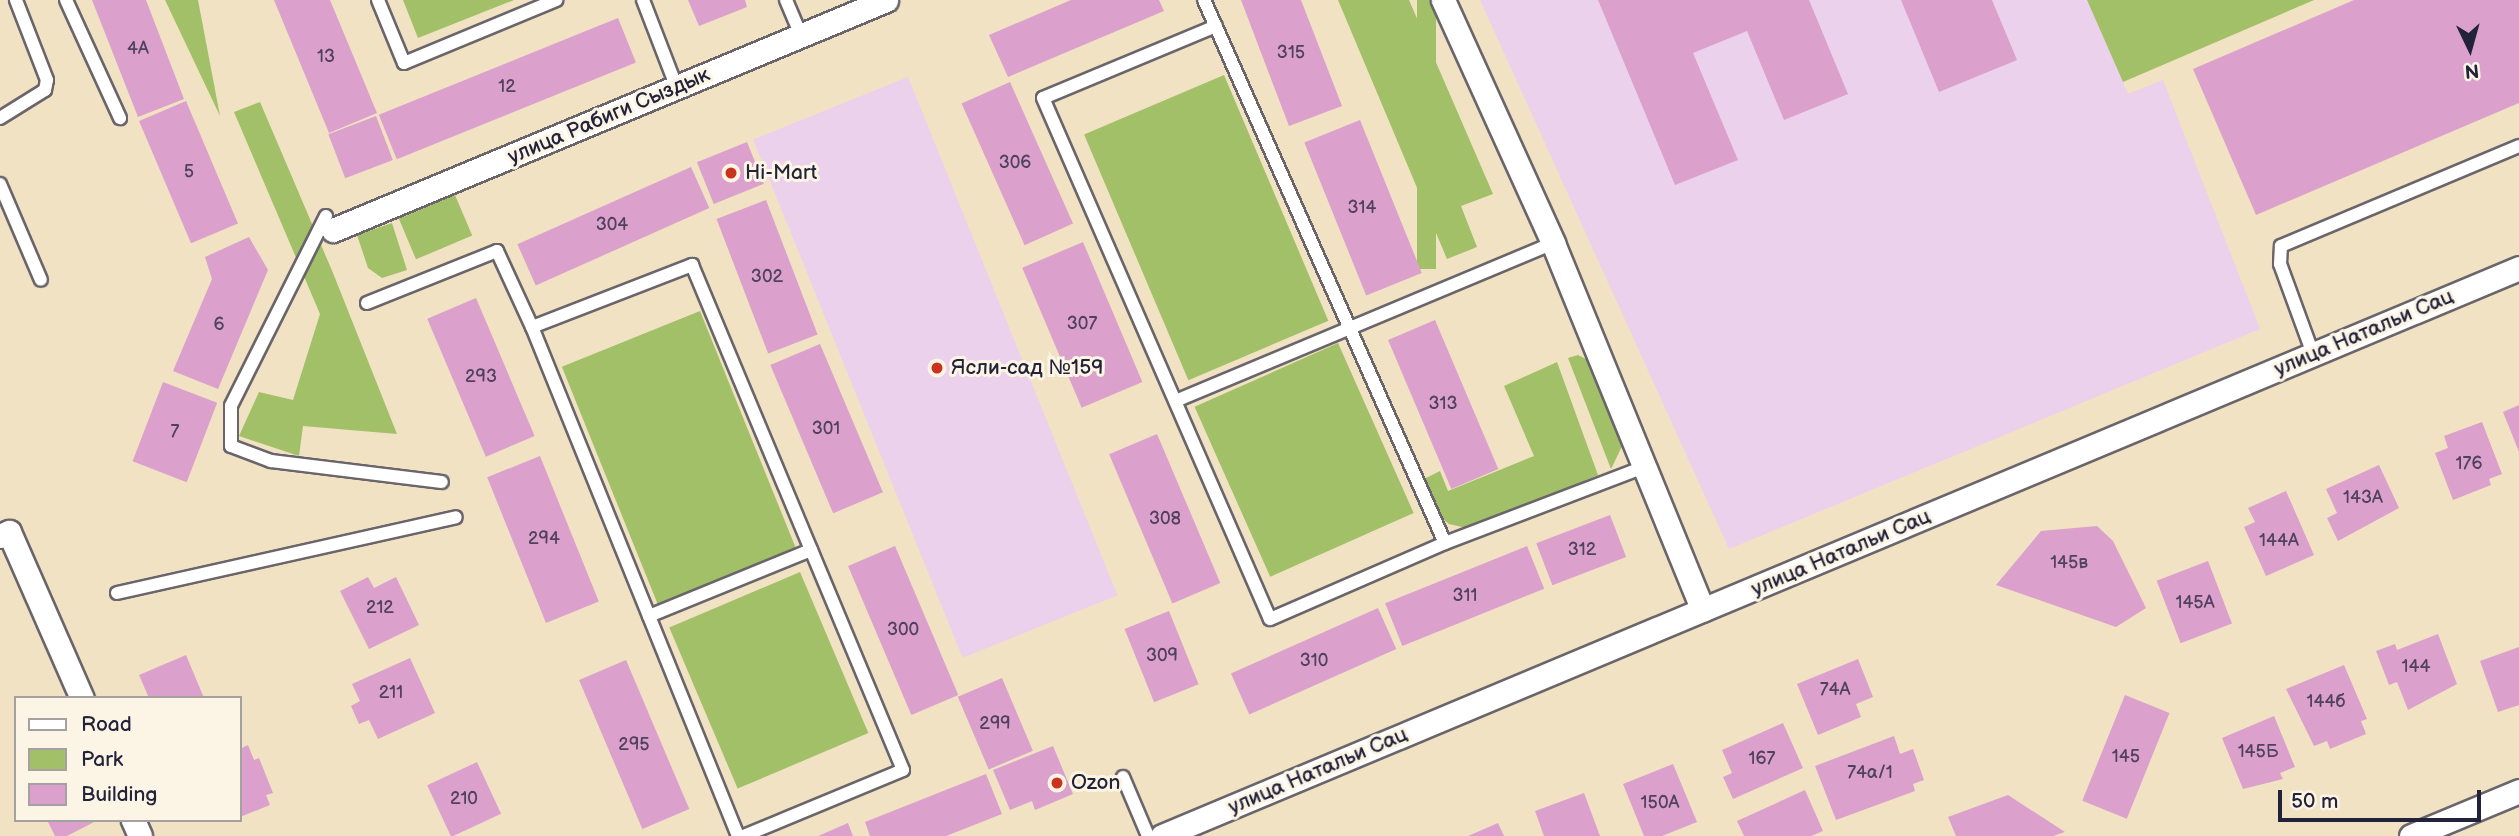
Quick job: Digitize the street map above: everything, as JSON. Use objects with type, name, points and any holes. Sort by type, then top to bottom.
[{"type":"street","name":"улица Рабиги Сыздык","points":[[329,223],[677,88],[886,0]]},
{"type":"street","points":[[1443,0],[1553,243],[1703,610]]},
{"type":"street","name":"улица Натальи Сац","points":[[1162,836],[2519,268]]},
{"type":"street","points":[[4,534],[81,696]]},
{"type":"street","points":[[2411,836],[2519,791]]},
{"type":"lane","points":[[0,118],[46,90],[47,80],[16,0]]},
{"type":"lane","points":[[66,0],[120,118]]},
{"type":"lane","points":[[378,0],[404,63],[556,0]]},
{"type":"lane","points":[[643,0],[677,88]]},
{"type":"lane","points":[[786,0],[801,36]]},
{"type":"lane","points":[[1204,0],[1346,327],[1445,543]]},
{"type":"lane","points":[[1216,26],[1044,98],[1178,400],[1270,619],[1445,543],[1644,467]]},
{"type":"lane","points":[[2313,354],[2280,264],[2281,246],[2519,146]]},
{"type":"lane","points":[[0,184],[41,280]]},
{"type":"lane","points":[[329,223],[231,406],[231,446],[271,461],[442,482]]},
{"type":"lane","points":[[1178,400],[1346,327],[1553,243]]},
{"type":"lane","points":[[367,303],[497,251],[532,327],[738,836]]},
{"type":"lane","points":[[532,327],[692,265],[903,770],[744,836]]},
{"type":"lane","points":[[117,593],[456,517]]},
{"type":"lane","points":[[649,616],[811,550]]},
{"type":"lane","points":[[1123,777],[1148,836]]},
{"type":"shaded area","points":[[1480,0],[2088,0],[2128,94],[2163,80],[2260,329],[1729,549]]},
{"type":"shaded area","name":"Ясли-сад №159","points":[[908,77],[1117,595],[963,658],[753,140]]},
{"type":"green space","points":[[165,0],[198,0],[220,116]]},
{"type":"green space","points":[[403,0],[514,0],[418,38]]},
{"type":"green space","points":[[1338,0],[1409,0],[1493,194],[1461,206],[1477,247],[1447,259]]},
{"type":"green space","points":[[1417,0],[1436,0],[1436,269],[1417,269]]},
{"type":"green space","points":[[2087,0],[2314,0],[2123,82]]},
{"type":"green space","points":[[1224,75],[1328,321],[1188,380],[1084,134]]},
{"type":"green space","points":[[260,102],[333,273],[397,434],[303,426],[299,456],[239,436],[259,392],[293,400],[320,314],[234,112]]},
{"type":"green space","points":[[455,195],[472,236],[416,259],[399,219]]},
{"type":"green space","points":[[392,223],[407,270],[382,278],[368,268],[357,235]]},
{"type":"green space","points":[[700,311],[796,548],[658,604],[562,367]]},
{"type":"green space","points":[[1338,343],[1414,513],[1270,577],[1195,407]]},
{"type":"green space","points":[[1578,355],[1594,363],[1625,440],[1611,469],[1568,358]]},
{"type":"green space","points":[[1557,362],[1598,475],[1471,529],[1449,524],[1438,515],[1422,480],[1440,471],[1448,491],[1534,456],[1504,386]]},
{"type":"green space","points":[[800,572],[868,733],[738,789],[669,627]]},
{"type":"building","points":[[92,0],[146,0],[184,99],[138,117]]},
{"type":"building","points":[[274,0],[330,0],[377,113],[329,133]]},
{"type":"building","points":[[688,0],[745,0],[747,7],[699,26]]},
{"type":"building","points":[[1071,0],[1159,0],[1164,11],[1008,77],[989,35]]},
{"type":"building","points":[[1241,0],[1301,0],[1342,106],[1289,126]]},
{"type":"building","points":[[1598,0],[1809,0],[1848,94],[1784,120],[1747,31],[1693,53],[1738,160],[1675,185]]},
{"type":"building","points":[[1901,0],[1992,0],[2017,60],[1939,92]]},
{"type":"building","points":[[2354,0],[2519,0],[2519,103],[2256,215],[2193,69]]},
{"type":"building","points":[[618,18],[636,63],[397,159],[379,115]]},
{"type":"building","points":[[1010,82],[1073,224],[1025,245],[962,104]]},
{"type":"building","points":[[186,101],[238,223],[191,243],[139,121]]},
{"type":"building","points":[[376,116],[393,160],[345,178],[328,134]]},
{"type":"building","points":[[1360,120],[1422,273],[1366,295],[1304,142]]},
{"type":"building","name":"Hi-Mart","points":[[747,142],[764,184],[714,204],[697,162]]},
{"type":"building","points":[[691,167],[709,208],[536,285],[517,244]]},
{"type":"building","points":[[766,200],[818,334],[768,353],[717,219]]},
{"type":"building","points":[[249,237],[268,270],[218,389],[173,371],[212,279],[205,257]]},
{"type":"building","points":[[1083,242],[1142,382],[1082,408],[1022,268]]},
{"type":"building","points":[[476,298],[535,436],[486,457],[427,319]]},
{"type":"building","points":[[1435,320],[1498,469],[1451,489],[1388,340]]},
{"type":"building","points":[[820,344],[883,492],[833,513],[770,365]]},
{"type":"building","points":[[163,382],[217,403],[187,482],[133,461]]},
{"type":"building","points":[[2519,405],[2519,452],[2503,412]]},
{"type":"building","points":[[2482,422],[2502,474],[2489,479],[2491,485],[2453,500],[2435,453],[2448,448],[2444,436]]},
{"type":"building","points":[[1157,434],[1220,583],[1172,603],[1109,454]]},
{"type":"building","points":[[540,456],[599,602],[546,623],[487,477]]},
{"type":"building","points":[[2379,465],[2399,508],[2338,541],[2327,518],[2337,513],[2326,489]]},
{"type":"building","points":[[2286,491],[2314,555],[2266,576],[2244,527],[2255,522],[2248,508]]},
{"type":"building","points":[[1610,515],[1626,557],[1552,585],[1536,543]]},
{"type":"building","points":[[2097,526],[2113,541],[2146,608],[2116,627],[1996,585],[2041,531]]},
{"type":"building","points":[[895,546],[958,695],[911,715],[848,566]]},
{"type":"building","points":[[1527,546],[1544,589],[1402,646],[1385,603]]},
{"type":"building","points":[[2208,561],[2232,624],[2181,643],[2157,581]]},
{"type":"building","points":[[368,577],[374,588],[396,577],[419,625],[369,649],[340,591]]},
{"type":"building","points":[[1378,608],[1396,649],[1249,715],[1231,673]]},
{"type":"building","points":[[1169,611],[1199,684],[1154,702],[1124,629]]},
{"type":"building","points":[[2438,634],[2457,684],[2408,710],[2397,682],[2389,685],[2376,651],[2395,644],[2397,650]]},
{"type":"building","points":[[2519,647],[2519,705],[2498,712],[2480,661]]},
{"type":"building","points":[[186,655],[203,696],[148,696],[139,675]]},
{"type":"building","points":[[410,658],[435,713],[378,739],[369,720],[359,724],[351,706],[360,701],[352,684]]},
{"type":"building","points":[[1858,659],[1873,697],[1856,704],[1861,717],[1818,735],[1797,684]]},
{"type":"building","points":[[626,660],[689,809],[642,829],[579,680]]},
{"type":"building","points":[[2344,665],[2367,719],[2361,721],[2366,734],[2330,749],[2327,741],[2314,746],[2286,689]]},
{"type":"building","points":[[1002,678],[1033,751],[989,769],[958,697]]},
{"type":"building","points":[[2125,695],[2170,713],[2127,819],[2082,801]]},
{"type":"building","points":[[2274,716],[2295,767],[2280,773],[2283,779],[2243,789],[2222,738]]},
{"type":"building","points":[[1783,723],[1803,768],[1733,799],[1723,777],[1732,773],[1722,750]]},
{"type":"building","points":[[1894,736],[1900,754],[1913,749],[1924,780],[1913,784],[1915,791],[1836,820],[1815,766]]},
{"type":"building","points":[[248,745],[254,760],[259,758],[273,793],[266,795],[270,805],[242,816],[242,748]]},
{"type":"building","points":[[1053,746],[1073,794],[1035,810],[1032,801],[1010,810],[993,770]]},
{"type":"building","points":[[477,762],[501,814],[451,836],[427,785]]},
{"type":"building","points":[[1673,764],[1697,822],[1662,836],[1644,836],[1623,784]]},
{"type":"building","points":[[986,774],[1002,814],[946,836],[870,836],[865,822]]},
{"type":"building","points":[[1805,790],[1823,831],[1811,836],[1744,836],[1737,821]]},
{"type":"building","points":[[1584,793],[1600,836],[1544,836],[1535,811]]},
{"type":"building","points":[[2008,795],[2065,832],[2053,836],[1956,836],[1948,817]]},
{"type":"building","points":[[48,822],[94,822],[67,836],[55,836]]},
{"type":"building","points":[[848,823],[853,836],[818,836]]},
{"type":"building","points":[[1498,823],[1504,836],[1468,836]]},
{"type":"place","name":"Hi-Mart","points":[[731,173]]},
{"type":"place","name":"Ясли-сад №159","points":[[937,368]]},
{"type":"place","name":"Ozon","points":[[1057,783]]}]
